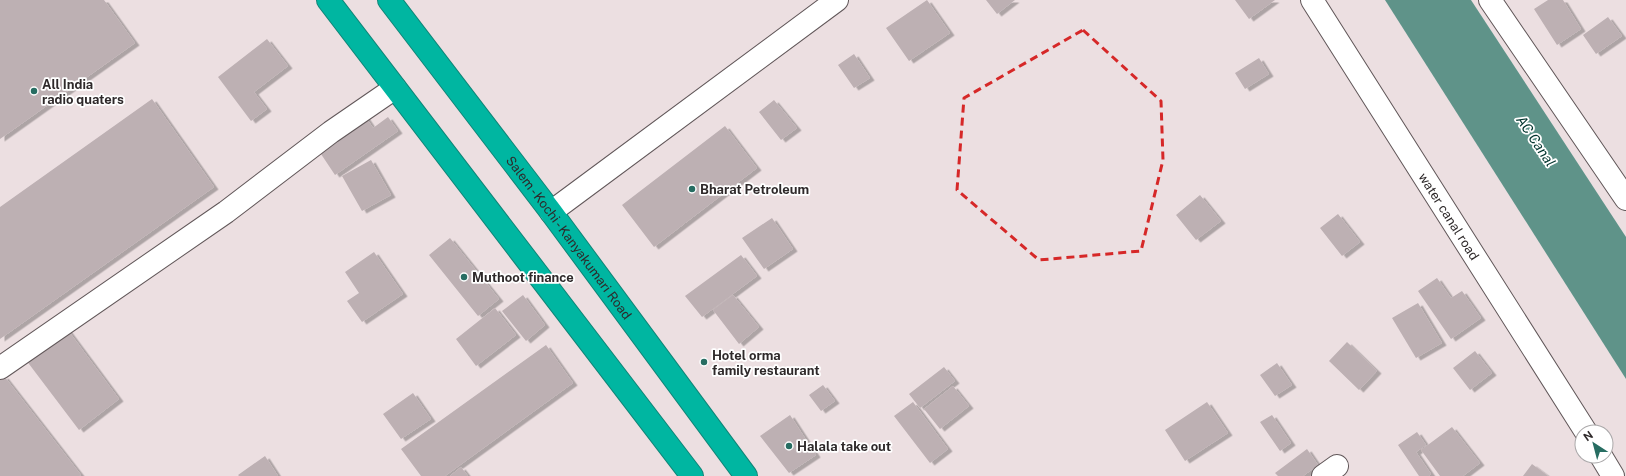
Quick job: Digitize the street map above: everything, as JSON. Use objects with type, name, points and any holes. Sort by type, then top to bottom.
[{"type":"highway","points":[[328,0],[692,476]]},
{"type":"highway","name":"Salem - Kochi - Kanyakumari Road","points":[[389,0],[551,212],[746,476]]},
{"type":"street","points":[[551,212],[838,0]]},
{"type":"street","name":"water canal road","points":[[1312,0],[1581,424]]},
{"type":"street","points":[[1490,0],[1626,199]]},
{"type":"street","points":[[0,368],[226,212],[331,132],[395,88]]},
{"type":"street","points":[[1606,464],[1613,476]]},
{"type":"highlighted area","points":[[1083,30],[1161,101],[1163,160],[1141,251],[1039,260],[957,190],[964,98]]},
{"type":"water","name":"AC Canal","points":[[1385,0],[1471,0],[1626,237],[1626,379]]},
{"type":"building","name":"All India radio quaters","points":[[0,0],[104,0],[135,43],[0,139]]},
{"type":"building","points":[[927,0],[950,33],[909,61],[886,28]]},
{"type":"building","points":[[986,0],[1015,0],[997,14]]},
{"type":"building","points":[[1235,0],[1275,0],[1249,19]]},
{"type":"building","points":[[1548,0],[1563,0],[1581,29],[1557,45],[1534,9]]},
{"type":"building","points":[[1608,17],[1622,36],[1596,54],[1583,35]]},
{"type":"building","points":[[267,39],[288,66],[254,92],[267,109],[251,121],[218,77]]},
{"type":"building","points":[[854,54],[870,78],[854,88],[838,65]]},
{"type":"building","points":[[1259,58],[1269,74],[1245,89],[1235,73]]},
{"type":"building","points":[[152,99],[214,187],[0,339],[0,207]]},
{"type":"building","points":[[774,100],[797,128],[781,140],[759,112]]},
{"type":"building","points":[[365,116],[373,128],[388,117],[398,131],[335,175],[317,148]]},
{"type":"building","points":[[725,126],[757,168],[654,247],[622,205]]},
{"type":"building","points":[[371,160],[391,195],[362,211],[342,176]]},
{"type":"building","points":[[1200,195],[1221,221],[1196,240],[1176,215]]},
{"type":"building","points":[[1338,214],[1360,242],[1342,256],[1320,228]]},
{"type":"building","points":[[772,218],[793,249],[764,269],[742,238]]},
{"type":"building","name":"Muthoot finance","points":[[450,238],[499,299],[478,316],[429,255]]},
{"type":"building","points":[[374,252],[403,294],[362,322],[347,301],[359,293],[345,272]]},
{"type":"building","points":[[741,255],[757,276],[702,317],[685,296]]},
{"type":"building","points":[[1437,278],[1451,298],[1462,291],[1481,318],[1451,339],[1418,291]]},
{"type":"building","points":[[523,295],[545,325],[526,341],[502,311]]},
{"type":"building","points":[[733,295],[759,327],[739,344],[713,310]]},
{"type":"building","points":[[1418,303],[1442,343],[1416,358],[1392,318]]},
{"type":"building","points":[[495,308],[516,335],[476,366],[456,339]]},
{"type":"building","points":[[67,329],[119,399],[79,430],[26,360]]},
{"type":"building","points":[[1347,342],[1377,371],[1359,390],[1329,361]]},
{"type":"building","points":[[546,345],[573,383],[445,476],[421,476],[401,449]]},
{"type":"building","points":[[1475,351],[1492,373],[1470,390],[1453,368]]},
{"type":"building","points":[[1277,363],[1292,385],[1275,396],[1260,375]]},
{"type":"building","points":[[944,367],[955,381],[920,408],[909,394]]},
{"type":"building","points":[[4,376],[81,475],[0,476],[0,379]]},
{"type":"building","points":[[823,385],[835,401],[821,411],[809,395]]},
{"type":"building","points":[[953,386],[969,406],[940,429],[924,409]]},
{"type":"building","points":[[413,393],[431,419],[401,439],[383,414]]},
{"type":"building","points":[[913,402],[948,449],[930,463],[894,416]]},
{"type":"building","points":[[1207,402],[1228,433],[1185,461],[1165,430]]},
{"type":"building","name":"Halala take out","points":[[790,415],[816,455],[789,473],[760,436]]},
{"type":"building","points":[[1272,415],[1291,443],[1280,451],[1260,422]]},
{"type":"building","points":[[1452,427],[1480,463],[1463,476],[1440,476],[1421,450]]},
{"type":"building","points":[[1417,432],[1426,445],[1416,452],[1431,474],[1429,476],[1419,476],[1398,445]]},
{"type":"building","points":[[1307,449],[1318,465],[1303,476],[1278,476],[1275,473]]},
{"type":"building","points":[[265,456],[278,476],[238,475]]},
{"type":"building","points":[[1532,464],[1548,476],[1523,476]]},
{"type":"building","points":[[461,467],[468,476],[450,476]]},
{"type":"place","name":"All India radio quaters","points":[[34,91]]},
{"type":"place","name":"Bharat Petroleum","points":[[692,189]]},
{"type":"place","name":"Muthoot finance","points":[[464,277]]},
{"type":"place","name":"Hotel orma family restaurant","points":[[704,362]]},
{"type":"place","name":"Halala take out","points":[[789,446]]}]
